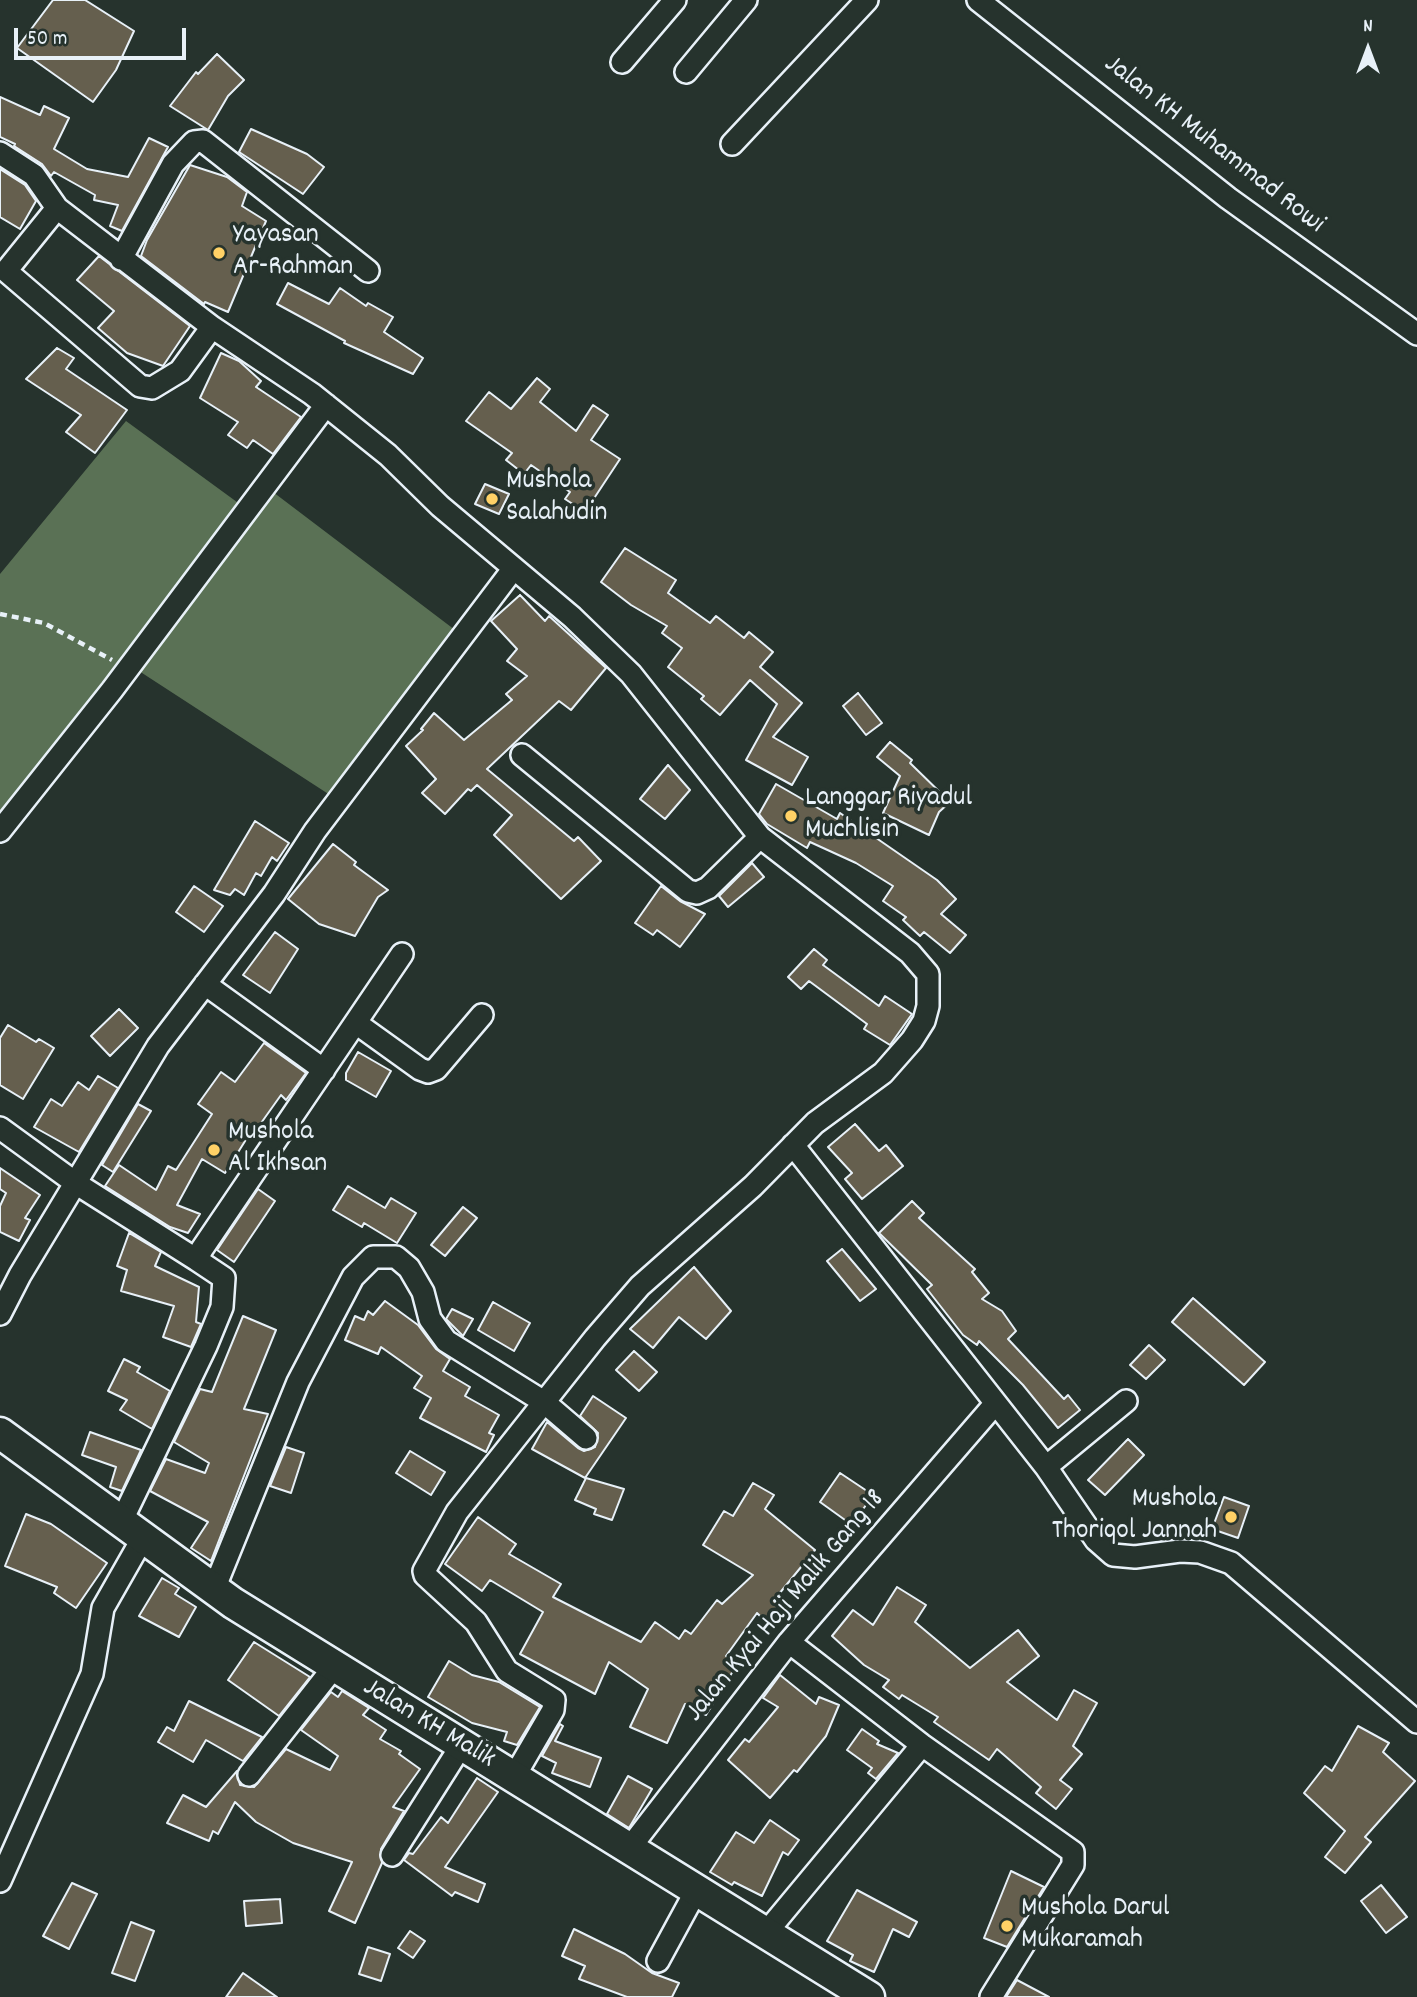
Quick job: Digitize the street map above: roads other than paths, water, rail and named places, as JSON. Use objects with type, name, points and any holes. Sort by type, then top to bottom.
[{"type":"street","points":[[622,62],[675,0]]},
{"type":"street","points":[[687,72],[746,0]]},
{"type":"street","points":[[732,144],[867,0]]},
{"type":"street","name":"Jalan KH Muhammad Rowi","points":[[978,0],[1228,198],[1417,334]]},
{"type":"street","points":[[121,259],[173,164],[194,142],[204,141],[368,271]]},
{"type":"street","points":[[0,153],[34,175],[57,208],[121,259],[212,327],[248,348],[326,405],[388,455],[440,506],[572,617],[631,674],[760,837],[910,953],[928,974],[930,990],[924,1021],[883,1073],[815,1123],[753,1186],[640,1286],[457,1512],[423,1573],[476,1622],[507,1671],[554,1700],[554,1710],[514,1777]]},
{"type":"street","points":[[57,208],[3,275],[140,386],[152,388],[180,372],[212,327]]},
{"type":"street","points":[[0,831],[128,668],[326,405]]},
{"type":"street","points":[[0,1314],[158,1046],[274,894],[315,831],[513,568]]},
{"type":"street","points":[[522,755],[688,891],[697,893],[708,888],[760,837]]},
{"type":"street","points":[[197,1260],[205,1242],[402,954]]},
{"type":"street","points":[[205,984],[324,1070]]},
{"type":"street","points":[[356,1023],[428,1072],[436,1069],[482,1016]]},
{"type":"street","points":[[0,1128],[76,1184],[224,1278],[222,1307],[103,1608],[92,1674],[0,1881]]},
{"type":"street","points":[[793,1145],[1046,1467],[1096,1540],[1113,1555],[1135,1557],[1180,1551],[1200,1552],[1231,1563],[1417,1723]]},
{"type":"street","points":[[214,1589],[298,1382],[353,1277],[373,1256],[396,1257],[409,1268],[423,1292],[430,1319],[446,1341],[544,1402],[586,1438]]},
{"type":"street","points":[[1046,1467],[1126,1401]]},
{"type":"street","name":"Jalan Kyai Haji Malik Gang 18","points":[[628,1850],[789,1642],[995,1404]]},
{"type":"street","name":"Jalan KH Malik","points":[[0,1433],[214,1589],[334,1667],[869,1997]]},
{"type":"street","points":[[789,1642],[922,1745],[1073,1852],[1073,1865],[991,1997]]},
{"type":"street","points":[[249,1775],[334,1667]]},
{"type":"street","points":[[765,1934],[922,1745]]},
{"type":"street","points":[[392,1855],[461,1746]]},
{"type":"street","points":[[658,1961],[696,1891]]},
{"type":"place","name":"Yayasan Ar-Rahman","points":[[219,253]]},
{"type":"place","name":"Mushola Salahudin","points":[[492,499]]},
{"type":"place","name":"Langgar Riyadul Muchlisin","points":[[791,816]]},
{"type":"place","name":"Mushola Al Ikhsan","points":[[214,1150]]},
{"type":"place","name":"Mushola Thoriqol Jannah","points":[[1231,1517]]},
{"type":"place","name":"Mushola Darul Mukaramah","points":[[1007,1926]]}]
